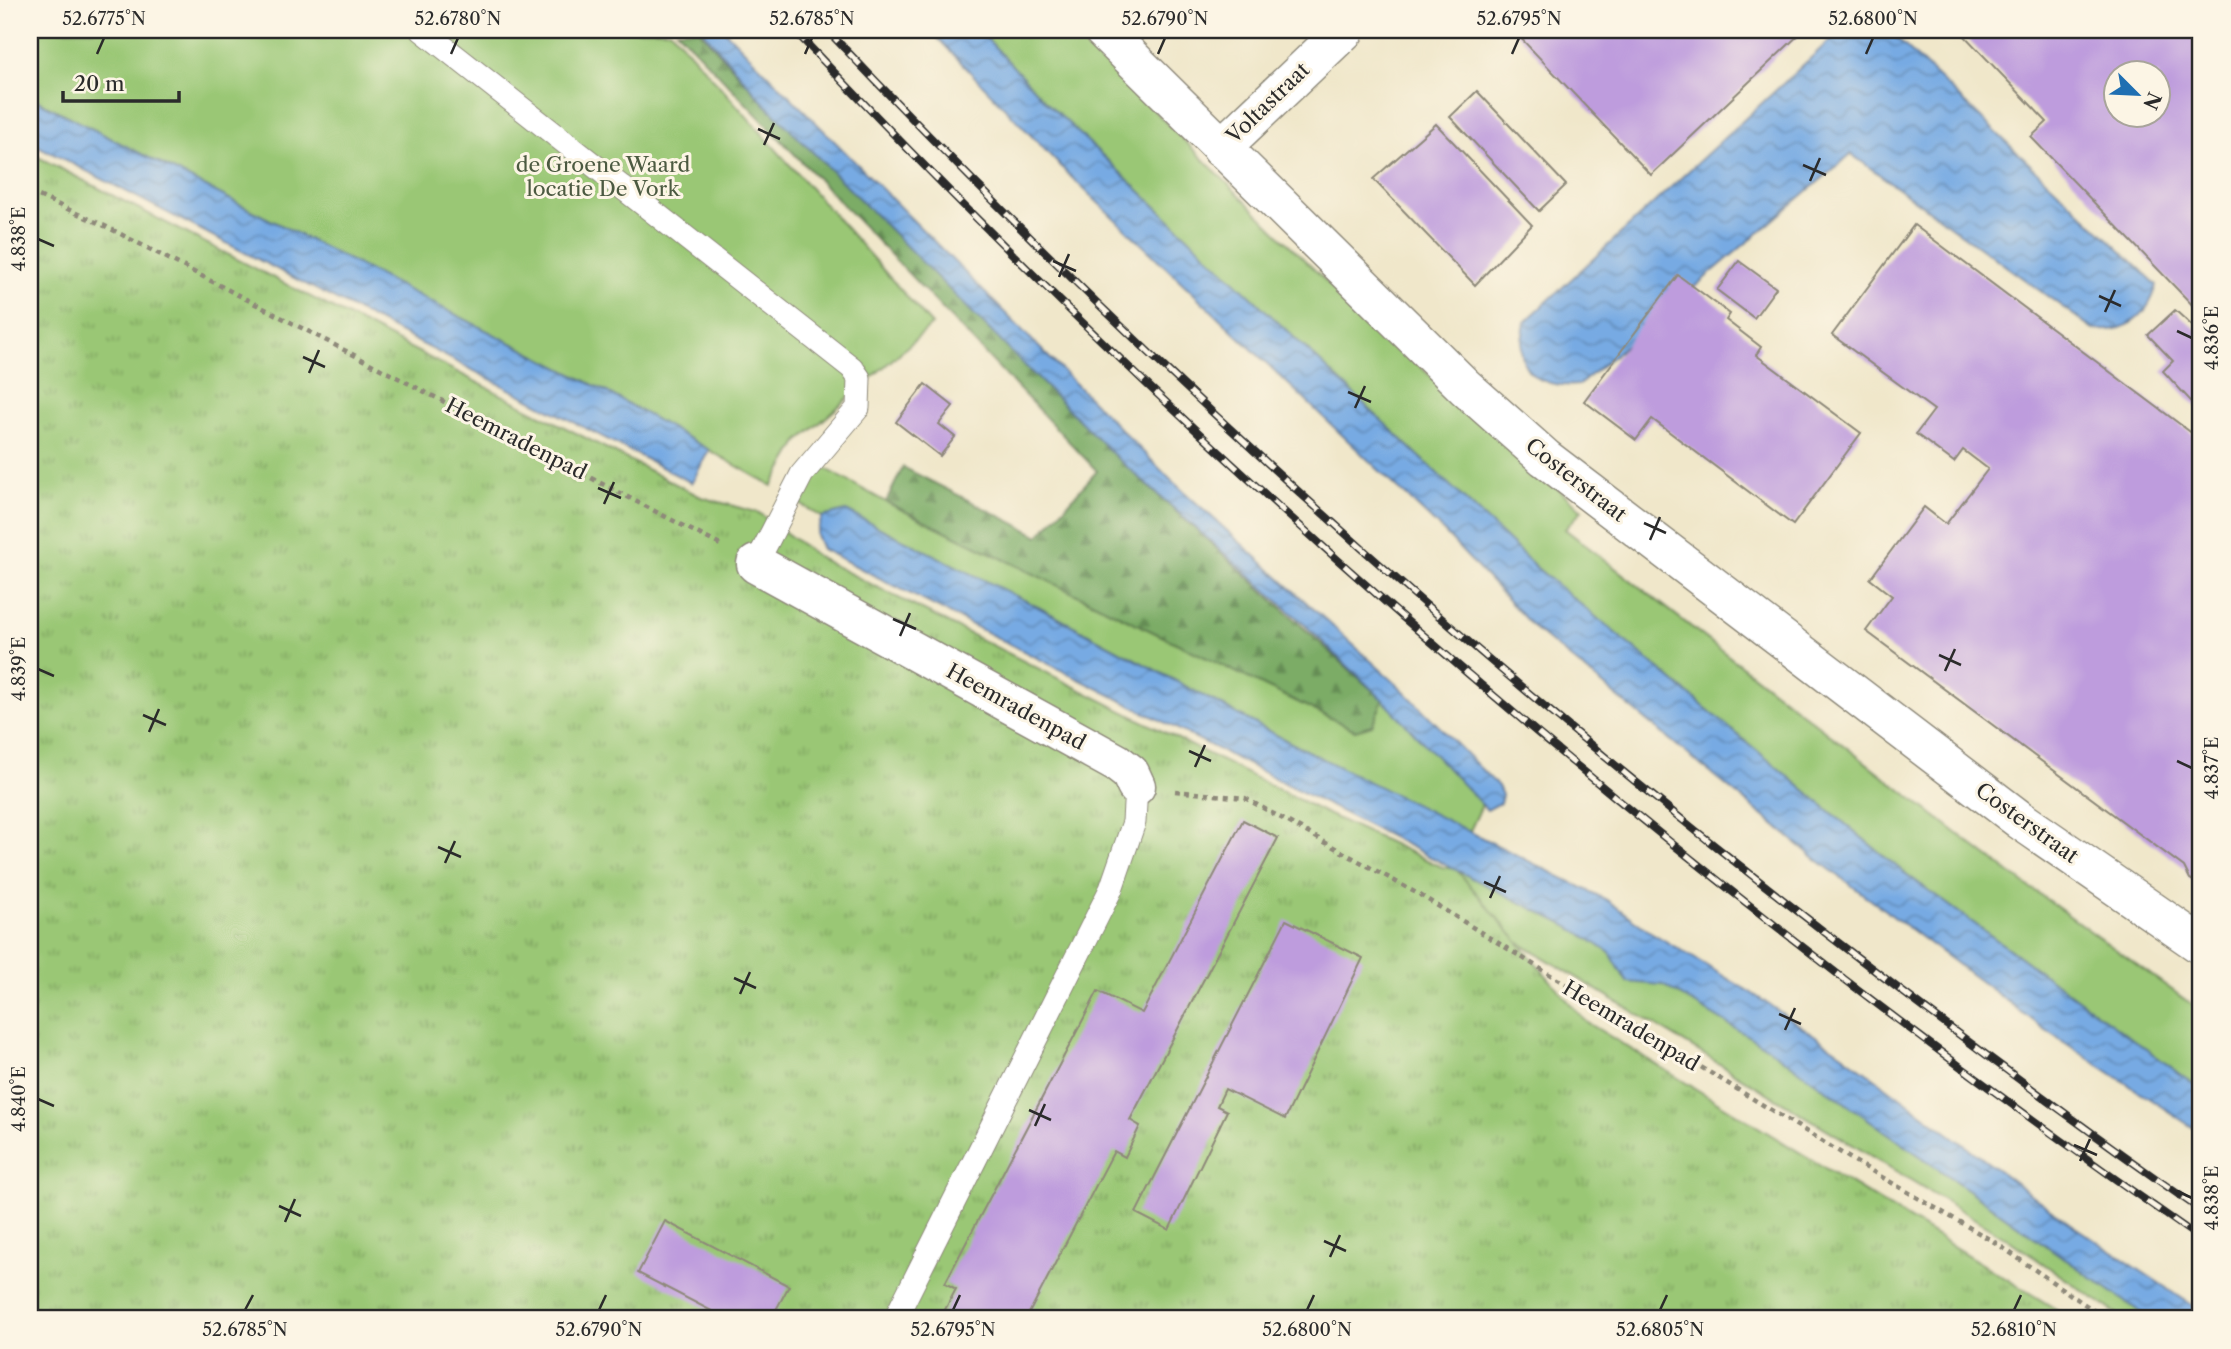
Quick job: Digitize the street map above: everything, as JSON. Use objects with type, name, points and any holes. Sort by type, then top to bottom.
[{"type":"street","name":"Costerstraat","points":[[1103,30],[1465,387],[1545,458],[2020,820],[2201,945]]},
{"type":"street","name":"Voltastraat","points":[[1221,148],[1345,30]]},
{"type":"street","name":"Heemradenpad","points":[[756,564],[1117,763],[1130,773],[1136,786]]},
{"type":"lane","points":[[422,30],[852,368],[859,378],[858,408],[802,474],[756,564]]},
{"type":"lane","points":[[895,1319],[1111,889],[1134,822],[1136,786]]},
{"type":"path","name":"Heemradenpad","points":[[30,192],[107,227],[756,564]]},
{"type":"path","name":"Heemradenpad","points":[[1136,786],[1245,799],[1257,805],[1420,895],[1832,1147],[1996,1243],[2106,1319]]},
{"type":"green space","name":"de Groene Waard locatie De Vork","points":[[30,30],[670,30],[932,325],[798,442],[772,486],[605,391],[30,97]]},
{"type":"green space","points":[[676,30],[699,30],[764,103],[1117,458],[1383,700],[1372,725],[1355,730],[886,502],[903,467],[1039,536],[1097,471]]},
{"type":"green space","points":[[979,30],[1073,30],[1346,301],[1582,510],[1565,529],[1985,855],[2201,1011],[2201,1089],[1902,871],[1538,569],[1046,102]]},
{"type":"green space","points":[[30,153],[701,497],[759,513],[821,559],[1323,812],[1442,867],[1456,869],[1585,1021],[2072,1319],[30,1319]]},
{"type":"green space","points":[[823,467],[886,502],[1355,730],[1372,725],[1383,700],[1483,803],[1469,833],[1289,742],[1038,607],[846,511],[822,517],[800,504],[812,478]]},
{"type":"green space","points":[[1456,869],[1577,931],[1610,953],[1617,963],[1663,985],[1768,1048],[2150,1319],[2124,1319],[2003,1236],[1444,897]]},
{"type":"water","points":[[702,30],[724,30],[1171,480],[1402,689],[1498,786],[1502,795],[1500,803],[1487,810],[1383,700],[1305,625],[1117,458],[764,103]]},
{"type":"water","points":[[930,30],[979,30],[1046,102],[1538,569],[1902,871],[2201,1089],[2201,1133],[2043,1028],[1816,859],[1536,630],[1445,533],[1068,174]]},
{"type":"water","points":[[1841,30],[1888,30],[2157,285],[2148,306],[2141,314],[2134,321],[2116,329],[2093,329],[1851,154],[1579,385],[1552,384],[1536,377],[1525,364],[1522,351],[1525,322]]},
{"type":"water","points":[[30,97],[605,391],[709,450],[692,483],[30,142]]},
{"type":"water","points":[[846,511],[1038,607],[1289,742],[1607,900],[1649,931],[1750,992],[1841,1053],[2069,1223],[2201,1311],[2201,1319],[2150,1319],[1768,1048],[1663,985],[1627,982],[1610,953],[1577,931],[822,549],[816,535],[822,517]]},
{"type":"building","points":[[1513,30],[1804,30],[1651,175]]},
{"type":"building","points":[[1959,30],[2201,30],[2201,314],[2031,137],[2047,122]]},
{"type":"building","points":[[1477,91],[1566,185],[1539,211],[1450,117]]},
{"type":"building","points":[[1436,124],[1532,225],[1475,285],[1373,179]]},
{"type":"building","points":[[1914,225],[2201,440],[2201,885],[2190,879],[2184,867],[1866,631],[1892,596],[1870,579],[1924,507],[1946,524],[1988,469],[1963,450],[1954,462],[1916,434],[1934,410],[1832,335]]},
{"type":"building","points":[[1739,261],[1776,288],[1754,318],[1717,290]]},
{"type":"building","points":[[1678,275],[1730,314],[1726,320],[1761,347],[1756,355],[1861,433],[1793,525],[1652,419],[1636,440],[1584,401]]},
{"type":"building","points":[[2175,310],[2201,334],[2201,412],[2163,371],[2173,361],[2148,335]]},
{"type":"building","points":[[925,384],[953,406],[939,424],[955,437],[940,456],[896,422]]},
{"type":"building","points":[[1243,820],[1278,838],[1130,1120],[1140,1126],[1125,1157],[1114,1151],[1026,1319],[940,1319],[956,1289],[945,1283],[1098,991],[1142,1013]]},
{"type":"building","points":[[1286,920],[1363,958],[1285,1119],[1225,1089],[1217,1106],[1227,1111],[1169,1230],[1136,1213]]},
{"type":"building","points":[[665,1221],[789,1286],[771,1319],[727,1319],[638,1273]]},
{"type":"railway","points":[[794,30],[956,197],[1121,360],[1291,518],[1466,672],[1644,821],[1826,965],[2012,1104],[2201,1239]]},
{"type":"railway","points":[[827,30],[1075,282],[1203,404],[1466,640],[1738,865],[2038,1093],[2201,1210]]}]
